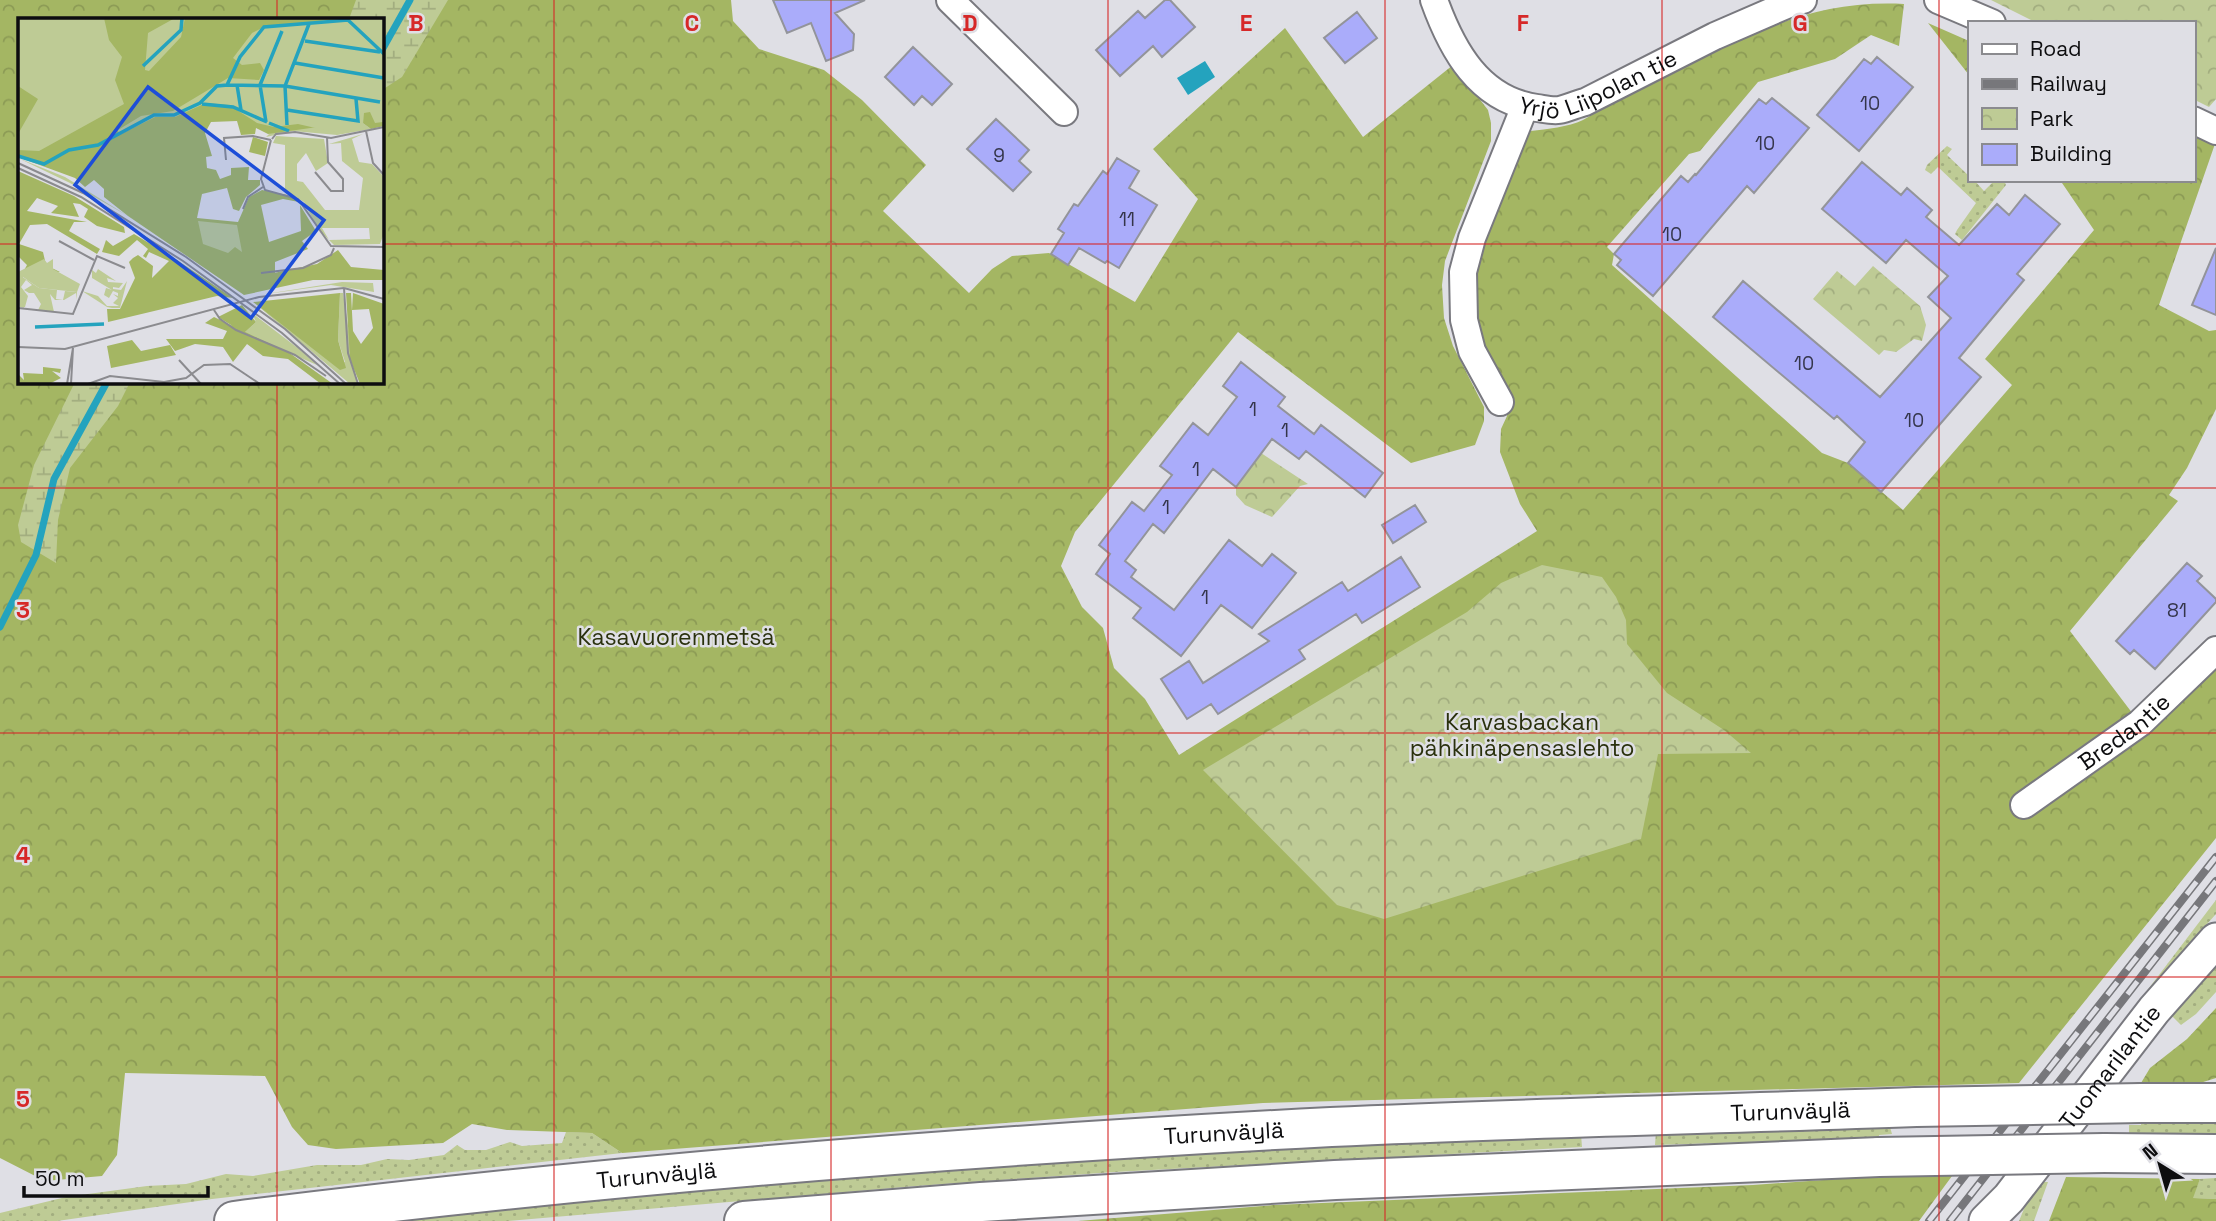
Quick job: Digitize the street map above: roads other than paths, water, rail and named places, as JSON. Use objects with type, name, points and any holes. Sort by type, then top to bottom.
[{"type":"highway","name":"Turunväylä","points":[[234,1221],[367,1204],[697,1171],[978,1149],[1332,1127],[1916,1107],[2216,1103]]},
{"type":"highway","points":[[744,1221],[981,1202],[1335,1180],[1879,1157],[2216,1154]]},
{"type":"main road","name":"Tuomarilantie","points":[[2000,1213],[2154,1010],[2216,940]]},
{"type":"street","points":[[950,0],[1064,112]]},
{"type":"street","name":"Yrjö Liipolan tie","points":[[1434,0],[1444,29],[1458,54],[1474,74],[1496,93],[1525,106],[1557,111],[1585,102],[1725,32],[1803,0]]},
{"type":"street","points":[[1938,0],[1987,21]]},
{"type":"street","points":[[1500,402],[1472,351],[1464,320],[1463,272],[1472,238],[1525,106]]},
{"type":"street","points":[[2195,121],[2216,131]]},
{"type":"street","name":"Bredantie","points":[[2024,804],[2140,723],[2216,650]]},
{"type":"water","points":[[1205,61],[1215,77],[1188,95],[1177,78]]},
{"type":"waterway","points":[[383,48],[410,0]]},
{"type":"waterway","points":[[0,627],[36,555],[54,479],[106,383]]},
{"type":"railway","points":[[1929,1221],[2216,857]]},
{"type":"railway","points":[[1950,1221],[2216,881]]},
{"type":"park label","name":"Kasavuorenmetsä","points":[[676,637]]},
{"type":"park label","name":"Karvasbackan pähkinäpensaslehto","points":[[1522,735]]}]
